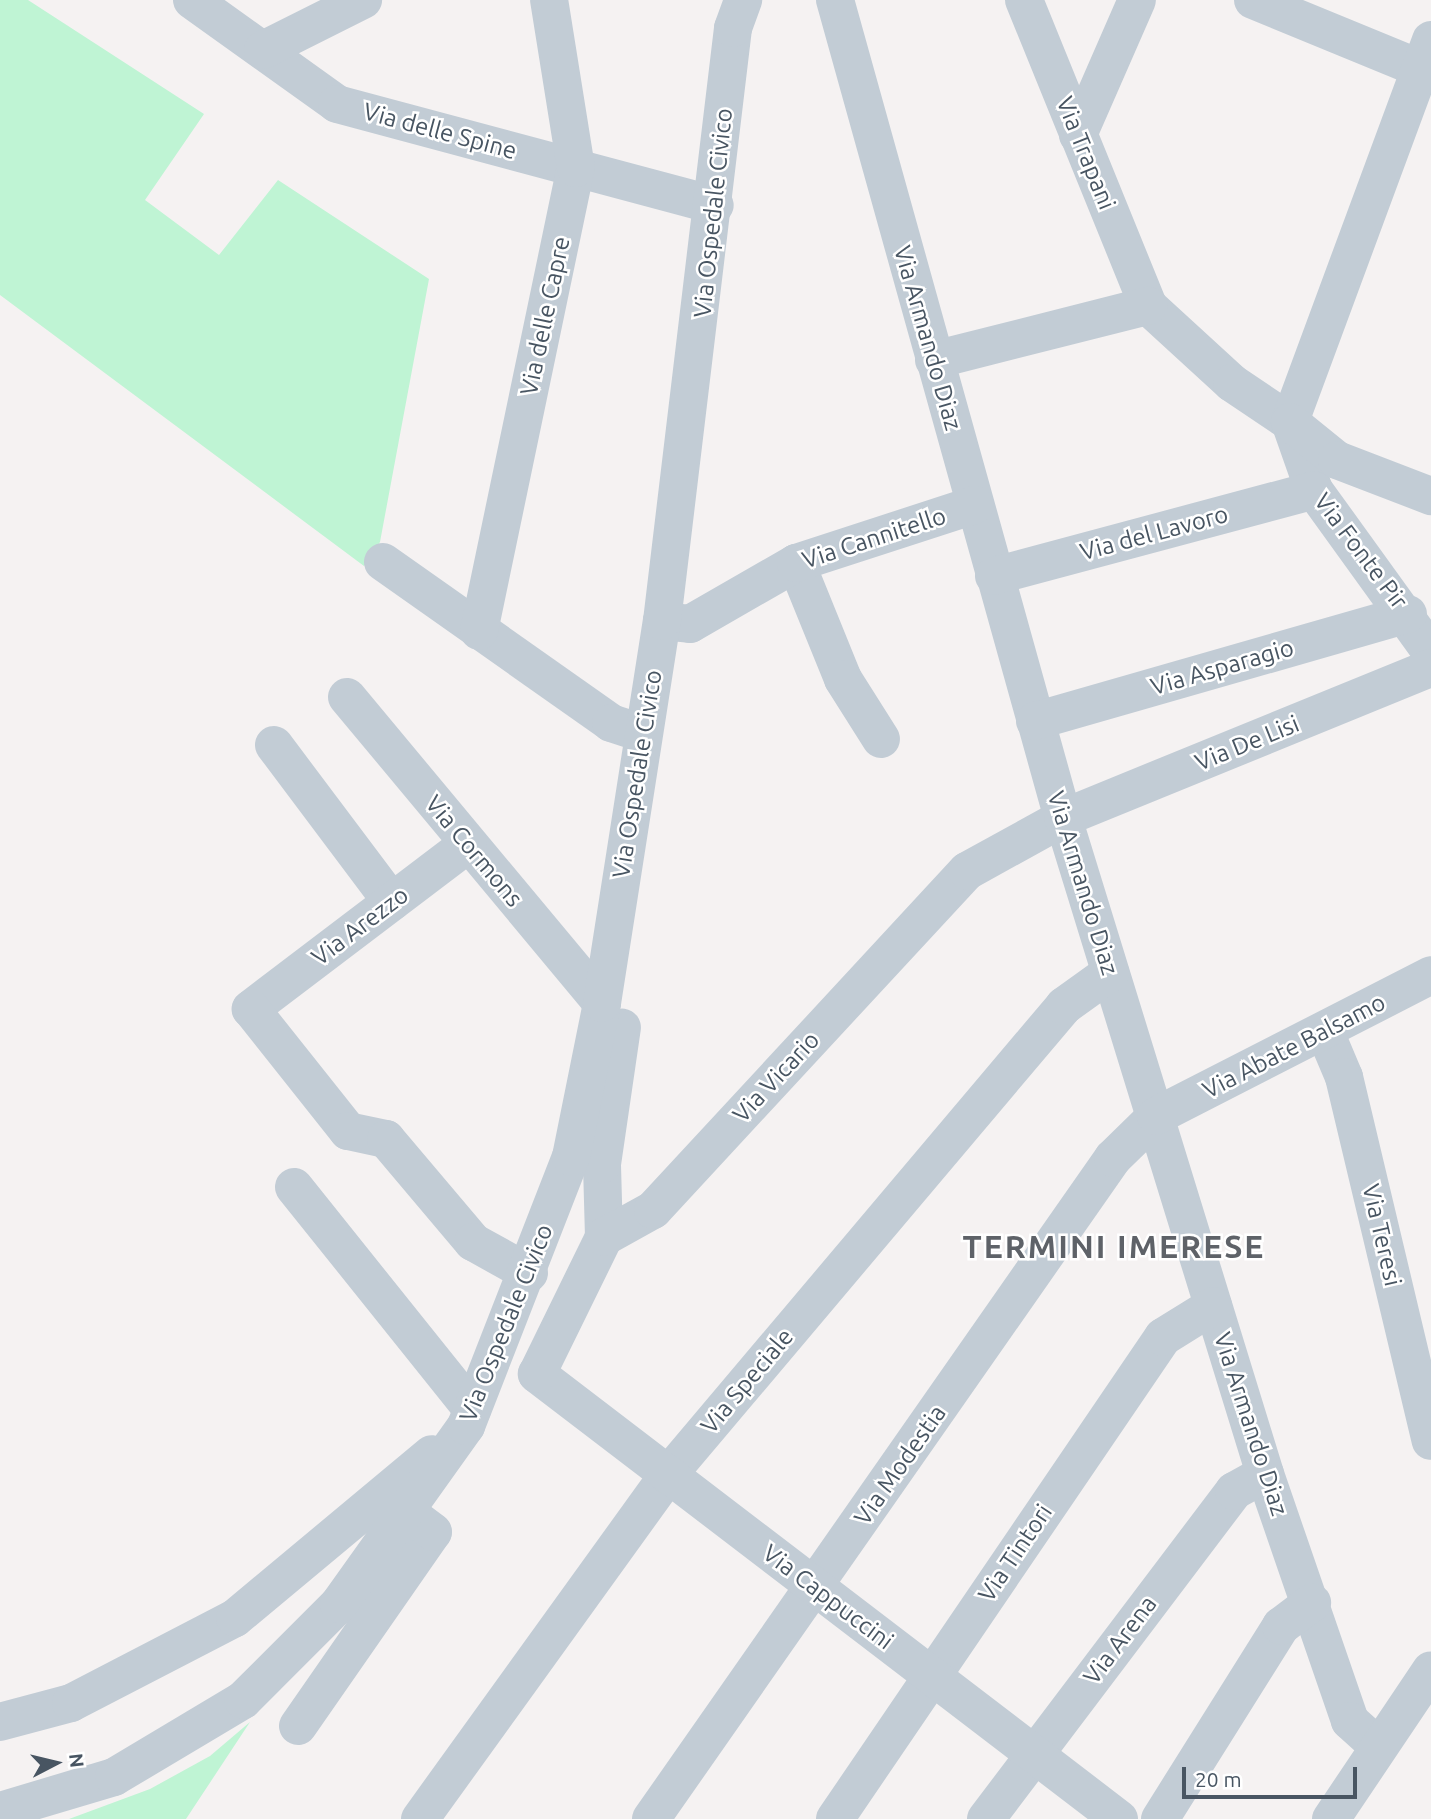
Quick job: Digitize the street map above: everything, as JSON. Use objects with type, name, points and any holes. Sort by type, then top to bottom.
[{"type":"street","name":"Via delle Spine","points":[[192,0],[337,104],[715,205]]},
{"type":"street","points":[[263,50],[363,0]]},
{"type":"street","name":"Via delle Capre","points":[[479,631],[576,168],[549,0]]},
{"type":"street","name":"Via Armando Diaz","points":[[835,0],[1063,818],[1265,1474],[1350,1721],[1378,1746]]},
{"type":"street","name":"Via Trapani","points":[[1024,0],[1148,306]]},
{"type":"street","points":[[1078,135],[1137,0]]},
{"type":"street","name":"Via Ospedale Civico","points":[[0,1811],[114,1777],[243,1700],[339,1604],[408,1513],[469,1417],[529,1273],[571,1157],[602,1003],[642,733],[662,621],[715,205],[733,28],[739,3]]},
{"type":"street","points":[[1274,4],[1427,61],[1290,422]]},
{"type":"street","points":[[934,360],[1148,306],[1232,383],[1290,422],[1338,460],[1431,496]]},
{"type":"street","name":"Via Fonte Pir","points":[[1290,422],[1314,490],[1408,614],[1431,652]]},
{"type":"street","name":"Via del Lavoro","points":[[994,576],[1314,490]]},
{"type":"street","name":"Via Cannitello","points":[[662,621],[690,624],[716,613],[796,563],[975,505]]},
{"type":"street","points":[[383,562],[611,723],[642,733]]},
{"type":"street","points":[[796,563],[843,679],[881,739]]},
{"type":"street","name":"Via Asparagio","points":[[1035,721],[1408,614]]},
{"type":"street","name":"Via De Lisi","points":[[1063,818],[1431,668]]},
{"type":"street","name":"Via Cormons","points":[[347,697],[602,1003]]},
{"type":"street","points":[[274,745],[392,902]]},
{"type":"street","name":"Via Vicario","points":[[604,1237],[653,1210],[967,871],[1063,818]]},
{"type":"street","name":"Via Arezzo","points":[[468,844],[251,1009],[348,1131],[386,1139],[473,1242],[529,1273]]},
{"type":"street","points":[[604,1237],[602,1164],[628,970],[621,945],[611,941]]},
{"type":"street","name":"Via Speciale","points":[[420,1819],[668,1475],[1064,1006],[1110,973]]},
{"type":"street","name":"Via Abate Balsamo","points":[[1156,1116],[1325,1032],[1431,975]]},
{"type":"street","name":"Via Teresi","points":[[1325,1032],[1344,1077],[1431,1441]]},
{"type":"street","name":"Via Modestia","points":[[651,1819],[1113,1158],[1156,1116]]},
{"type":"street","points":[[0,1722],[83,1698],[235,1618],[469,1417],[294,1187]]},
{"type":"street","name":"Via Cappuccini","points":[[604,1237],[537,1374],[1119,1819]]},
{"type":"street","name":"Via Tintori","points":[[835,1819],[1163,1337],[1213,1306]]},
{"type":"street","name":"Via Arena","points":[[986,1819],[1234,1491],[1265,1474]]},
{"type":"street","points":[[298,1726],[433,1532],[408,1513]]},
{"type":"street","points":[[1160,1819],[1281,1626],[1311,1603]]},
{"type":"street","points":[[1331,1819],[1378,1746],[1426,1687]]},
{"type":"green space","points":[[0,0],[28,0],[204,114],[145,200],[219,255],[278,180],[429,279],[380,542],[364,566],[0,295]]},
{"type":"green space","points":[[250,1722],[186,1819],[69,1819],[150,1789],[210,1756]]},
{"type":"district","name":"TERMINI IMERESE","points":[[1114,1246]]}]
